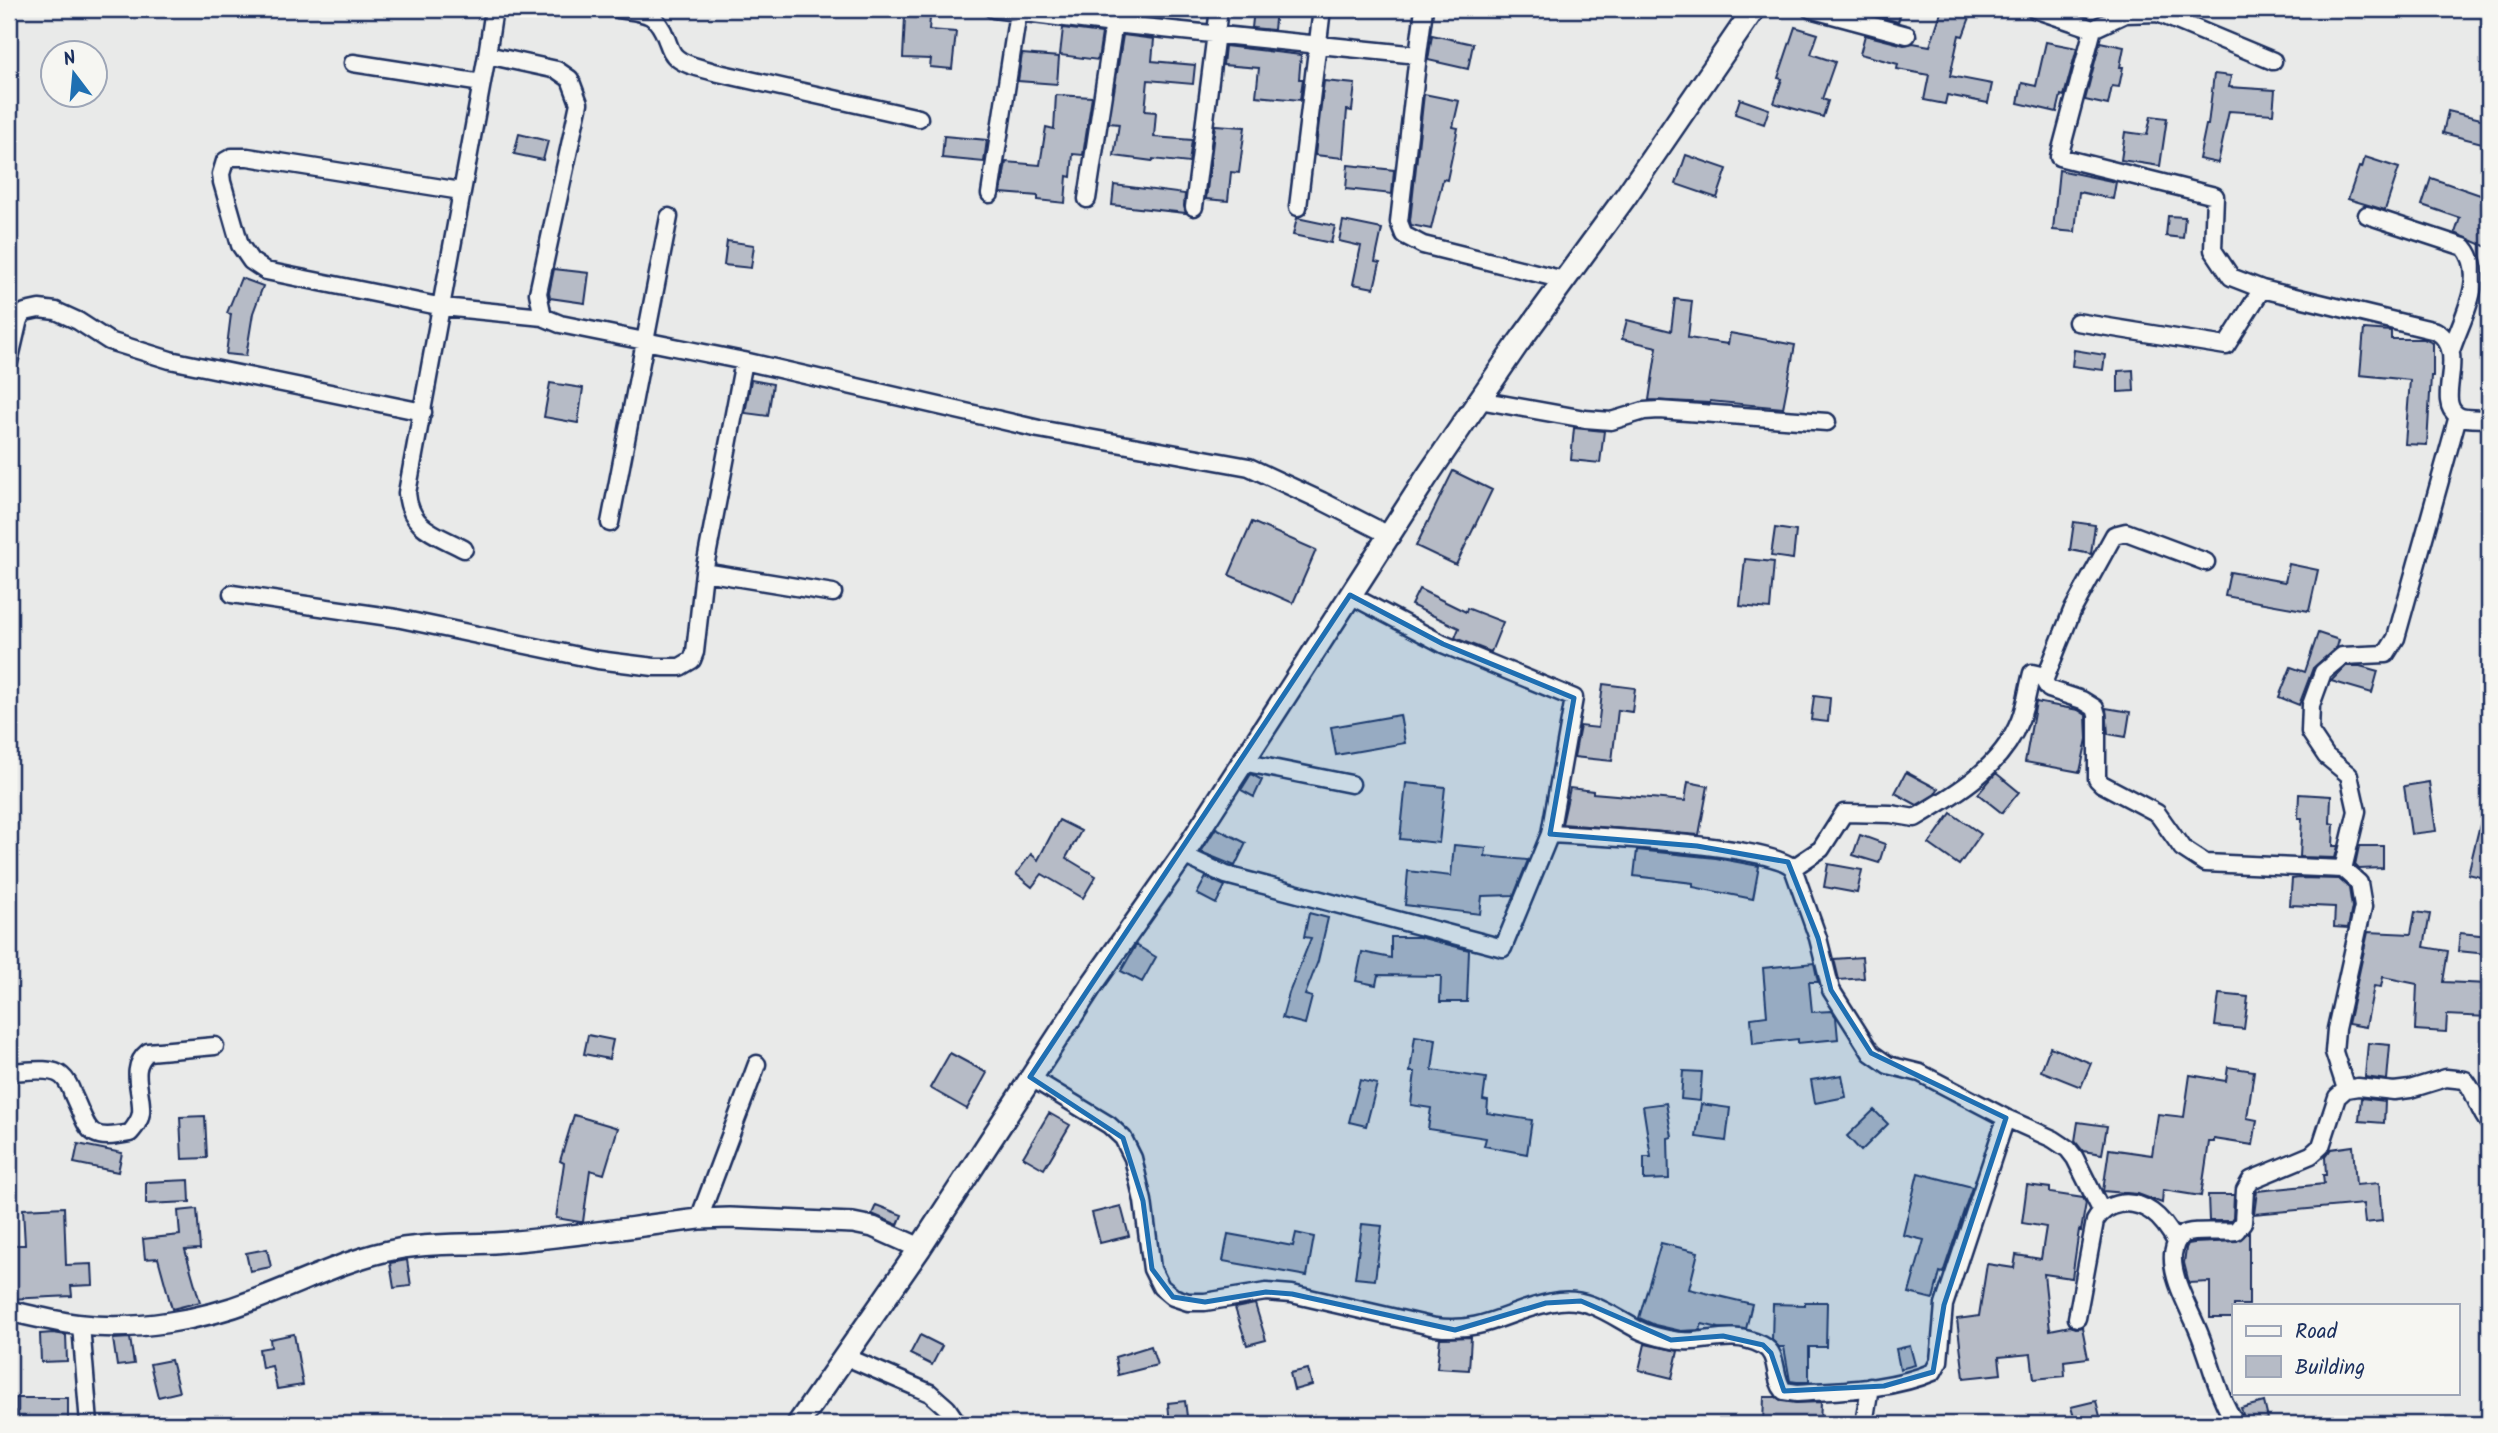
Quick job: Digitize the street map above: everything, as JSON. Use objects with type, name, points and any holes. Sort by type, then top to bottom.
[{"type":"main road","points":[[799,1424],[920,1248],[1030,1077],[1183,855],[1350,594],[1479,400],[1634,184],[1754,9]]},
{"type":"street","points":[[464,548],[420,525],[412,516],[407,493],[443,307],[494,9]]},
{"type":"street","points":[[618,9],[649,14],[658,20],[671,51],[677,59],[688,64],[919,118]]},
{"type":"street","points":[[993,9],[1115,16],[1216,33],[1418,55]]},
{"type":"street","points":[[1194,207],[1219,9]]},
{"type":"street","points":[[1298,206],[1322,9]]},
{"type":"street","points":[[1424,9],[1399,222],[1404,235],[1423,245],[1564,280]]},
{"type":"street","points":[[1810,9],[1907,35]]},
{"type":"street","points":[[2034,9],[2093,29],[2125,14],[2158,13],[2273,61]]},
{"type":"street","points":[[990,194],[1018,12]]},
{"type":"street","points":[[1087,200],[1115,16]]},
{"type":"street","points":[[2093,29],[2059,157],[2215,195],[2213,250],[2231,277],[2262,289],[2436,331],[2445,336],[2452,348]]},
{"type":"street","points":[[487,55],[557,70],[570,79],[579,103],[538,293],[543,317]]},
{"type":"street","points":[[353,63],[482,83]]},
{"type":"street","points":[[461,191],[248,157],[232,157],[225,161],[221,174],[240,245],[251,261],[266,271],[443,307],[543,317],[560,324],[744,361],[1039,429],[1249,467],[1389,535]]},
{"type":"street","points":[[2367,215],[2463,247],[2471,256],[2475,270],[2474,283],[2452,348],[2449,397],[2452,410],[2458,416],[2488,419]]},
{"type":"street","points":[[610,523],[668,217]]},
{"type":"street","points":[[2077,322],[2226,346],[2262,289]]},
{"type":"street","points":[[9,362],[19,319],[25,312],[39,309],[56,311],[78,321],[109,341],[170,360],[424,412]]},
{"type":"street","points":[[232,594],[396,618],[598,660],[654,667],[680,667],[692,660],[695,652],[704,572],[744,361]]},
{"type":"street","points":[[1479,400],[1585,419],[1611,421],[1659,410],[1827,422]]},
{"type":"street","points":[[2343,869],[2357,811],[2349,775],[2326,756],[2310,732],[2311,705],[2323,672],[2342,656],[2386,654],[2396,638],[2458,416]]},
{"type":"street","points":[[2206,562],[2126,532],[2114,535],[2072,611],[2044,681],[2049,689],[2082,700],[2095,708],[2097,779],[2157,813],[2191,855],[2206,863],[2220,865],[2255,864],[2343,869],[2359,883],[2363,906],[2336,1029],[2334,1052],[2346,1090]]},
{"type":"street","points":[[704,572],[832,593]]},
{"type":"street","points":[[1183,855],[1226,875],[1503,948],[1550,834],[1574,698],[1443,644],[1350,594]]},
{"type":"street","points":[[1793,868],[1821,849],[1844,813],[1891,814],[1915,818],[1957,793],[1998,758],[2020,721],[2032,673],[2045,676]]},
{"type":"street","points":[[1242,762],[1351,784]]},
{"type":"street","points":[[1550,834],[1631,839],[1747,852],[1788,862],[1793,868],[1818,939],[1831,990],[1871,1053],[1888,1065],[1920,1073],[2068,1149],[2101,1210]]},
{"type":"street","points":[[9,1072],[48,1072],[62,1075],[89,1129],[96,1136],[106,1138],[130,1133],[138,1124],[141,1113],[137,1068],[140,1059],[148,1052],[215,1046]]},
{"type":"street","points":[[699,1219],[757,1065]]},
{"type":"street","points":[[1030,1077],[1109,1125],[1123,1138],[1133,1158],[1143,1200],[1152,1269],[1161,1287],[1172,1297],[1188,1302],[1266,1292],[1292,1294],[1435,1328],[1455,1330],[1470,1328],[1546,1303],[1561,1300],[1581,1301],[1602,1309],[1640,1331],[1671,1340],[1688,1342],[1723,1336],[1763,1345],[1771,1353],[1778,1384],[1783,1391],[1797,1393],[1870,1387],[1919,1378],[1933,1372],[1939,1360],[1944,1305],[2006,1118]]},
{"type":"street","points":[[2235,1424],[2225,1409],[2179,1283],[2173,1255],[2176,1242],[2183,1235],[2192,1233],[2236,1231],[2243,1222],[2245,1190],[2251,1180],[2311,1155],[2321,1146],[2337,1097],[2346,1090],[2358,1087],[2394,1091],[2446,1078],[2465,1080],[2489,1123]]},
{"type":"street","points":[[2077,1318],[2095,1222],[2101,1210],[2114,1204],[2133,1204],[2152,1211],[2176,1242]]},
{"type":"street","points":[[9,1311],[81,1325],[181,1321],[217,1312],[348,1263],[396,1249],[494,1243],[699,1219],[853,1223],[873,1227],[920,1248]]},
{"type":"street","points":[[81,1325],[89,1424]]},
{"type":"street","points":[[844,1356],[930,1393],[947,1408],[958,1424]]},
{"type":"street","points":[[1864,1424],[1870,1387]]},
{"type":"highlighted area","points":[[1350,595],[1443,644],[1574,698],[1550,834],[1697,846],[1788,862],[1818,938],[1831,990],[1871,1053],[2006,1118],[1944,1305],[1933,1372],[1884,1386],[1784,1391],[1771,1353],[1763,1345],[1723,1336],[1671,1340],[1581,1301],[1546,1303],[1455,1330],[1292,1294],[1266,1292],[1205,1302],[1173,1297],[1152,1269],[1143,1201],[1123,1138],[1030,1077]]},
{"type":"building","points":[[1254,9],[1276,9],[1274,30],[1252,28]]},
{"type":"building","points":[[1872,9],[1902,9],[1898,22],[1871,14]]},
{"type":"building","points":[[1942,9],[1973,9],[1963,36],[1959,35],[1950,76],[1992,84],[1988,103],[1947,95],[1945,104],[1924,100],[1929,75],[1897,69],[1898,64],[1860,54],[1865,35],[1904,45],[1913,43],[1930,46]]},
{"type":"building","points":[[905,17],[930,18],[929,30],[956,32],[952,69],[930,67],[931,59],[903,58]]},
{"type":"building","points":[[1795,27],[1818,34],[1811,54],[1835,62],[1822,99],[1828,101],[1823,117],[1774,103],[1782,79],[1778,78]]},
{"type":"building","points":[[1063,28],[1102,33],[1098,60],[1060,55]]},
{"type":"building","points":[[1123,35],[1154,39],[1152,61],[1195,65],[1193,84],[1148,80],[1145,111],[1156,112],[1154,137],[1192,140],[1189,163],[1114,156],[1119,124],[1109,123]]},
{"type":"building","points":[[1432,35],[1473,44],[1468,69],[1428,60]]},
{"type":"building","points":[[2046,42],[2077,48],[2057,112],[2018,103],[2022,83],[2036,86]]},
{"type":"building","points":[[2100,42],[2124,47],[2119,87],[2112,86],[2108,105],[2085,100]]},
{"type":"building","points":[[1225,46],[1301,55],[1299,79],[1303,79],[1300,100],[1256,96],[1259,68],[1223,65]]},
{"type":"building","points":[[1022,54],[1059,57],[1057,84],[1018,81]]},
{"type":"building","points":[[2214,74],[2231,76],[2229,87],[2275,90],[2273,114],[2229,111],[2218,163],[2199,159],[2208,125]]},
{"type":"building","points":[[1324,81],[1355,84],[1352,111],[1347,110],[1343,158],[1315,155]]},
{"type":"building","points":[[1424,94],[1459,101],[1453,127],[1458,128],[1447,180],[1443,179],[1431,229],[1411,225],[1410,221]]},
{"type":"building","points":[[1056,95],[1092,97],[1083,155],[1073,154],[1071,177],[1067,176],[1065,203],[1038,200],[1038,196],[1001,193],[1006,162],[1040,165],[1046,127],[1054,129]]},
{"type":"building","points":[[1740,99],[1769,109],[1764,124],[1735,114]]},
{"type":"building","points":[[2448,111],[2489,121],[2486,144],[2443,133]]},
{"type":"building","points":[[2151,116],[2167,118],[2160,166],[2121,160],[2125,132],[2147,135]]},
{"type":"building","points":[[1215,125],[1245,127],[1239,173],[1231,172],[1228,201],[1206,199]]},
{"type":"building","points":[[519,134],[548,141],[543,160],[514,154]]},
{"type":"building","points":[[944,136],[987,140],[984,162],[942,158]]},
{"type":"building","points":[[1686,155],[1727,169],[1717,198],[1676,184]]},
{"type":"building","points":[[2365,157],[2399,168],[2385,210],[2348,199]]},
{"type":"building","points":[[1348,165],[1394,170],[1392,194],[1346,189]]},
{"type":"building","points":[[2059,170],[2116,182],[2113,199],[2079,192],[2075,232],[2053,230]]},
{"type":"building","points":[[2431,178],[2489,198],[2489,248],[2455,233],[2460,218],[2422,205]]},
{"type":"building","points":[[1114,185],[1185,194],[1186,213],[1112,205]]},
{"type":"building","points":[[2168,216],[2185,217],[2183,238],[2166,236]]},
{"type":"building","points":[[1297,218],[1335,226],[1331,243],[1293,235]]},
{"type":"building","points":[[1343,221],[1382,229],[1375,262],[1380,263],[1374,288],[1353,284],[1361,246],[1339,241]]},
{"type":"building","points":[[727,241],[754,245],[751,268],[724,265]]},
{"type":"building","points":[[554,269],[589,273],[585,303],[550,298]]},
{"type":"building","points":[[241,278],[263,286],[253,313],[246,356],[226,354],[231,314],[227,313]]},
{"type":"building","points":[[1675,299],[1692,301],[1688,338],[1728,344],[1730,333],[1795,345],[1783,408],[1710,401],[1649,400],[1657,347],[1622,339],[1627,320],[1671,331]]},
{"type":"building","points":[[2364,329],[2391,331],[2391,339],[2424,339],[2433,343],[2427,445],[2405,444],[2410,380],[2360,375]]},
{"type":"building","points":[[2074,350],[2105,355],[2103,370],[2072,366]]},
{"type":"building","points":[[2133,370],[2134,391],[2118,392],[2118,371]]},
{"type":"building","points":[[751,380],[773,384],[768,416],[745,413]]},
{"type":"building","points":[[550,383],[583,388],[578,423],[544,417]]},
{"type":"building","points":[[1574,428],[1604,431],[1600,463],[1571,460]]},
{"type":"building","points":[[1453,471],[1492,490],[1456,565],[1416,546]]},
{"type":"building","points":[[1252,522],[1316,550],[1293,603],[1229,575]]},
{"type":"building","points":[[2074,522],[2095,525],[2091,554],[2070,550]]},
{"type":"building","points":[[1775,528],[1796,531],[1793,559],[1771,556]]},
{"type":"building","points":[[1745,559],[1774,562],[1770,609],[1740,606]]},
{"type":"building","points":[[2289,564],[2318,570],[2309,611],[2225,596],[2230,572],[2285,582]]},
{"type":"building","points":[[1419,589],[1466,612],[1467,608],[1503,622],[1491,652],[1455,638],[1459,628],[1411,605]]},
{"type":"building","points":[[2318,633],[2339,640],[2337,647],[2313,668],[2299,705],[2279,697],[2291,667],[2305,672]]},
{"type":"building","points":[[2346,666],[2360,666],[2378,671],[2372,693],[2331,681]]},
{"type":"building","points":[[1603,684],[1635,688],[1632,712],[1618,710],[1612,761],[1574,757],[1580,726],[1598,728]]},
{"type":"building","points":[[1814,696],[1830,698],[1828,722],[1811,720]]},
{"type":"building","points":[[2036,702],[2078,710],[2086,715],[2087,739],[2080,772],[2025,762]]},
{"type":"building","points":[[2106,708],[2130,712],[2126,737],[2108,734]]},
{"type":"building","points":[[1400,715],[1405,743],[1336,755],[1331,727]]},
{"type":"building","points":[[1906,772],[1938,789],[1935,794],[1917,805],[1895,793]]},
{"type":"building","points":[[1996,773],[2019,792],[2002,813],[1978,794]]},
{"type":"building","points":[[1251,774],[1262,780],[1254,797],[1241,790]]},
{"type":"building","points":[[1688,782],[1708,786],[1699,835],[1562,824],[1570,788],[1593,793],[1685,801]]},
{"type":"building","points":[[2429,782],[2436,831],[2411,834],[2404,786]]},
{"type":"building","points":[[1406,783],[1445,787],[1439,843],[1400,839]]},
{"type":"building","points":[[2299,794],[2331,796],[2333,846],[2338,846],[2335,858],[2300,857],[2302,818],[2298,818]]},
{"type":"building","points":[[2483,812],[2489,813],[2489,879],[2468,874]]},
{"type":"building","points":[[1951,813],[1981,834],[1959,865],[1929,844]]},
{"type":"building","points":[[1059,820],[1081,831],[1066,858],[1096,876],[1083,898],[1042,874],[1032,887],[1016,874],[1031,854],[1038,860]]},
{"type":"building","points":[[1216,828],[1246,843],[1235,866],[1201,852]]},
{"type":"building","points":[[1860,835],[1885,844],[1879,863],[1853,855]]},
{"type":"building","points":[[1454,845],[1486,848],[1485,856],[1528,860],[1514,895],[1482,896],[1480,914],[1405,905],[1408,871],[1451,876]]},
{"type":"building","points":[[2359,846],[2383,846],[2383,868],[2359,869],[2355,865]]},
{"type":"building","points":[[1637,850],[1716,858],[1759,866],[1753,899],[1693,887],[1693,883],[1634,876]]},
{"type":"building","points":[[1828,864],[1862,870],[1857,893],[1824,887]]},
{"type":"building","points":[[1206,877],[1225,886],[1216,904],[1197,894]]},
{"type":"building","points":[[2292,879],[2339,879],[2349,888],[2352,907],[2348,928],[2334,927],[2335,907],[2290,905]]},
{"type":"building","points":[[2415,912],[2430,914],[2424,947],[2448,951],[2443,982],[2489,984],[2488,1017],[2447,1015],[2446,1032],[2415,1030],[2417,984],[2383,977],[2381,987],[2374,986],[2366,1027],[2348,1024],[2368,932],[2411,934]]},
{"type":"building","points":[[1309,913],[1328,918],[1318,961],[1305,995],[1312,997],[1305,1024],[1282,1018],[1311,938],[1304,937]]},
{"type":"building","points":[[2460,933],[2489,936],[2487,954],[2458,951]]},
{"type":"building","points":[[1391,937],[1419,937],[1469,950],[1467,1002],[1440,1002],[1441,976],[1378,975],[1376,985],[1356,981],[1362,952],[1391,958]]},
{"type":"building","points":[[1136,945],[1156,957],[1142,982],[1121,971]]},
{"type":"building","points":[[1862,957],[1864,978],[1839,980],[1834,959]]},
{"type":"building","points":[[1814,963],[1818,982],[1809,982],[1812,1012],[1832,1011],[1836,1017],[1838,1039],[1798,1043],[1798,1039],[1753,1044],[1751,1018],[1767,1016],[1763,968]]},
{"type":"building","points":[[2219,994],[2248,997],[2244,1029],[2215,1026]]},
{"type":"building","points":[[588,1035],[613,1040],[609,1059],[584,1054]]},
{"type":"building","points":[[1415,1036],[1436,1039],[1432,1070],[1486,1078],[1483,1100],[1488,1101],[1487,1113],[1532,1120],[1527,1154],[1484,1146],[1486,1138],[1428,1129],[1431,1108],[1411,1105],[1415,1072],[1410,1072]]},
{"type":"building","points":[[2368,1043],[2390,1045],[2387,1080],[2365,1077]]},
{"type":"building","points":[[2050,1047],[2091,1063],[2081,1087],[2041,1071]]},
{"type":"building","points":[[950,1053],[987,1073],[967,1109],[930,1088]]},
{"type":"building","points":[[2228,1067],[2254,1071],[2247,1118],[2257,1120],[2253,1145],[2214,1139],[2214,1142],[2209,1142],[2201,1196],[2163,1190],[2162,1203],[2138,1194],[2103,1191],[2109,1149],[2152,1155],[2158,1114],[2184,1117],[2190,1075],[2226,1081]]},
{"type":"building","points":[[1683,1071],[1702,1072],[1700,1101],[1681,1099]]},
{"type":"building","points":[[1842,1075],[1846,1097],[1815,1103],[1811,1080]]},
{"type":"building","points":[[1360,1080],[1377,1084],[1366,1126],[1349,1122]]},
{"type":"building","points":[[2361,1098],[2385,1101],[2384,1123],[2359,1121]]},
{"type":"building","points":[[1666,1103],[1672,1137],[1668,1138],[1669,1179],[1644,1180],[1644,1157],[1651,1157],[1643,1106]]},
{"type":"building","points":[[1701,1104],[1730,1108],[1726,1141],[1696,1137]]},
{"type":"building","points":[[1874,1110],[1888,1124],[1861,1151],[1847,1136]]},
{"type":"building","points":[[1049,1113],[1070,1125],[1044,1169],[1023,1157]]},
{"type":"building","points":[[574,1115],[618,1128],[604,1174],[590,1170],[583,1222],[556,1218],[564,1163],[560,1161]]},
{"type":"building","points":[[205,1116],[207,1158],[182,1159],[180,1117]]},
{"type":"building","points":[[2078,1122],[2107,1126],[2102,1154],[2083,1151],[2075,1141]]},
{"type":"building","points":[[78,1144],[122,1153],[118,1172],[74,1163]]},
{"type":"building","points":[[2353,1146],[2356,1185],[2379,1183],[2382,1221],[2365,1223],[2363,1204],[2254,1214],[2257,1191],[2324,1184],[2325,1157],[2331,1149]]},
{"type":"building","points":[[1918,1173],[1972,1187],[1943,1273],[1940,1272],[1933,1299],[1909,1293],[1924,1240],[1903,1235]]},
{"type":"building","points":[[189,1180],[190,1202],[146,1204],[146,1182]]},
{"type":"building","points":[[2027,1185],[2050,1188],[2050,1193],[2083,1198],[2086,1203],[2072,1278],[2044,1274],[2050,1330],[2070,1326],[2082,1327],[2088,1358],[2064,1361],[2065,1376],[2034,1379],[2031,1354],[1999,1357],[2001,1374],[1964,1378],[1957,1319],[1979,1316],[1987,1264],[2014,1268],[2016,1255],[2041,1259],[2046,1227],[2022,1223]]},
{"type":"building","points":[[2208,1195],[2234,1195],[2231,1221],[2209,1221]]},
{"type":"building","points":[[876,1205],[902,1215],[898,1225],[872,1214]]},
{"type":"building","points":[[1121,1206],[1129,1236],[1100,1243],[1092,1213]]},
{"type":"building","points":[[64,1207],[66,1265],[92,1264],[93,1285],[71,1286],[72,1296],[9,1299],[9,1245],[25,1245],[23,1209]]},
{"type":"building","points":[[197,1209],[200,1249],[185,1250],[200,1302],[172,1309],[158,1258],[145,1259],[143,1239],[180,1235],[178,1211]]},
{"type":"building","points":[[1362,1224],[1382,1226],[1375,1280],[1355,1278]]},
{"type":"building","points":[[2249,1232],[2249,1304],[2232,1304],[2232,1318],[2210,1318],[2210,1282],[2189,1283],[2184,1263],[2186,1248],[2188,1244],[2194,1243],[2237,1241]]},
{"type":"building","points":[[1296,1233],[1314,1237],[1307,1276],[1223,1261],[1228,1234],[1293,1246]]},
{"type":"building","points":[[1661,1243],[1698,1252],[1689,1289],[1752,1304],[1746,1329],[1702,1324],[1700,1330],[1681,1331],[1639,1318]]},
{"type":"building","points":[[267,1249],[271,1267],[250,1271],[246,1253]]},
{"type":"building","points":[[407,1260],[411,1286],[394,1288],[390,1263]]},
{"type":"building","points":[[1805,1302],[1827,1302],[1826,1347],[1809,1347],[1809,1382],[1790,1381],[1784,1347],[1779,1347],[1772,1340],[1773,1304],[1805,1305]]},
{"type":"building","points":[[1255,1304],[1266,1340],[1247,1345],[1235,1308]]},
{"type":"building","points":[[40,1334],[66,1335],[67,1361],[41,1362]]},
{"type":"building","points":[[294,1334],[303,1385],[277,1389],[272,1366],[262,1368],[259,1349],[271,1347],[270,1339]]},
{"type":"building","points":[[920,1335],[942,1346],[932,1365],[910,1354]]},
{"type":"building","points":[[1471,1337],[1469,1370],[1437,1368],[1440,1338]]},
{"type":"building","points":[[130,1338],[134,1364],[117,1366],[113,1339]]},
{"type":"building","points":[[1645,1344],[1678,1351],[1672,1378],[1639,1370]]},
{"type":"building","points":[[1151,1346],[1157,1365],[1118,1375],[1115,1357]]},
{"type":"building","points":[[1910,1346],[1915,1365],[1900,1369],[1896,1349]]},
{"type":"building","points":[[171,1360],[179,1392],[158,1397],[150,1364]]},
{"type":"building","points":[[1308,1369],[1312,1385],[1294,1390],[1290,1373]]},
{"type":"building","points":[[1764,1397],[1776,1397],[1782,1401],[1796,1403],[1821,1402],[1820,1424],[1763,1424]]},
{"type":"building","points":[[16,1398],[68,1398],[68,1422],[16,1422]]},
{"type":"building","points":[[1185,1401],[1188,1424],[1170,1424],[1168,1403]]},
{"type":"building","points":[[2096,1401],[2101,1420],[2076,1424],[2071,1407]]},
{"type":"building","points":[[2264,1402],[2268,1419],[2246,1424],[2241,1408]]}]
